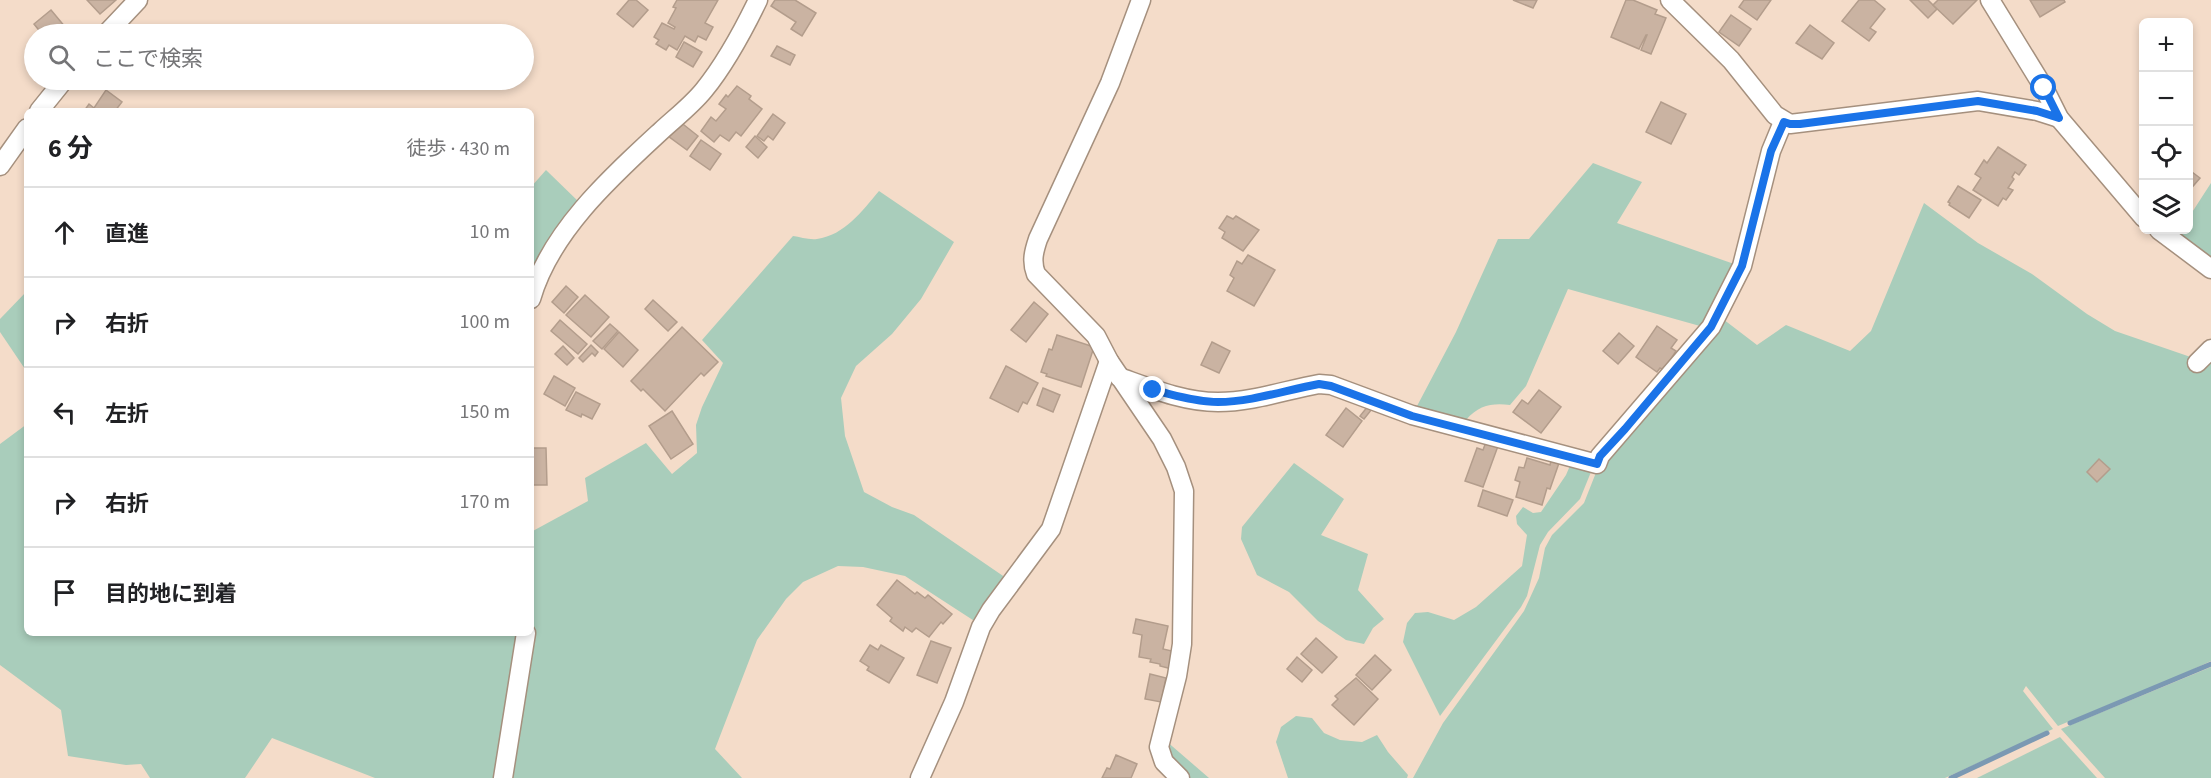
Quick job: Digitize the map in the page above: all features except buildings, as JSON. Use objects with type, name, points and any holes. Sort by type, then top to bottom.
[{"type":"street","points":[[115,24],[138,0]]},
{"type":"street","points":[[534,289],[558,244],[586,204],[629,160],[703,92],[740,37],[758,0]]},
{"type":"street","points":[[1141,0],[1110,83],[1032,255],[1036,274],[1096,336],[1119,377],[1162,439],[1176,466],[1184,491],[1182,644],[1177,676],[1159,747],[1164,762],[1180,778]]},
{"type":"street","points":[[1670,0],[1731,60],[1775,116],[1790,124],[1978,101],[2037,111],[2059,118]]},
{"type":"street","points":[[1990,0],[2044,88],[2059,118],[2139,212]]},
{"type":"street","points":[[41,108],[55,90]]},
{"type":"street","points":[[1119,377],[1153,390],[1198,401],[1218,402],[1238,401],[1319,384],[1331,386],[1412,416],[1597,464],[1600,456],[1711,327],[1742,266],[1771,151],[1784,122]]},
{"type":"street","points":[[0,166],[24,132]]},
{"type":"street","points":[[2164,234],[2211,269]]},
{"type":"street","points":[[2197,363],[2211,349]]},
{"type":"street","points":[[921,778],[954,702],[981,627],[1051,529],[1109,361]]},
{"type":"street","points":[[503,778],[526,636]]},
{"type":"green space","points":[[1593,163],[1642,182],[1617,223],[1737,265],[1725,290],[1700,326],[1568,289],[1526,386],[1510,405],[1486,406],[1466,420],[1416,408],[1456,332],[1498,239],[1529,239]]},
{"type":"green space","points":[[546,170],[581,204],[534,287],[534,184]]},
{"type":"green space","points":[[2211,183],[2211,259],[2178,234],[2193,234],[2193,211]]},
{"type":"green space","points":[[879,191],[954,242],[921,299],[892,334],[856,366],[841,398],[845,436],[864,492],[892,507],[914,515],[1009,580],[979,624],[905,576],[863,567],[838,566],[803,582],[786,599],[757,640],[715,749],[742,778],[506,778],[530,636],[534,636],[534,530],[588,501],[585,478],[646,443],[672,474],[697,453],[696,425],[723,363],[702,340],[793,236],[808,239],[827,237],[852,221]]},
{"type":"green space","points":[[1924,203],[1978,243],[2032,274],[2087,314],[2115,331],[2211,364],[2211,661],[2058,726],[2026,686],[2023,691],[2053,729],[1945,778],[1413,778],[1443,723],[1524,611],[1539,578],[1545,548],[1552,535],[1584,503],[1597,470],[1719,316],[1757,345],[1786,325],[1850,351],[1871,331]]},
{"type":"green space","points":[[24,294],[24,368],[0,332],[0,319]]},
{"type":"green space","points":[[24,426],[24,636],[522,636],[499,778],[375,778],[272,738],[245,778],[150,778],[141,764],[126,765],[68,756],[61,710],[0,665],[0,444]]},
{"type":"green space","points":[[1572,461],[1593,467],[1580,499],[1548,532],[1540,545],[1527,596],[1521,607],[1440,716],[1403,642],[1407,623],[1415,613],[1428,612],[1454,620],[1476,607],[1522,566],[1527,535],[1517,524],[1516,516],[1523,507],[1533,513],[1541,512],[1566,475]]},
{"type":"green space","points":[[1294,463],[1344,499],[1321,535],[1368,554],[1358,590],[1384,619],[1373,628],[1364,644],[1346,640],[1318,621],[1289,592],[1257,575],[1241,539],[1242,527]]},
{"type":"green space","points":[[2211,667],[2211,778],[2105,778],[2061,729]]},
{"type":"green space","points":[[1296,716],[1312,718],[1324,733],[1340,740],[1362,742],[1377,735],[1408,775],[1407,778],[1288,778],[1276,742],[1281,727]]},
{"type":"green space","points":[[2060,737],[2097,778],[1977,778]]},
{"type":"green space","points":[[1165,740],[1209,778],[1185,778],[1170,762]]},
{"type":"waterway","points":[[2070,723],[2211,664]]},
{"type":"waterway","points":[[1951,778],[2047,733]]},
{"type":"route","points":[[1153,390],[1198,401],[1218,402],[1238,401],[1319,384],[1331,386],[1412,416],[1597,464],[1600,456],[1711,327],[1742,266],[1771,151],[1784,122],[1800,124],[1978,101],[2037,111],[2059,118],[2044,88]]}]
